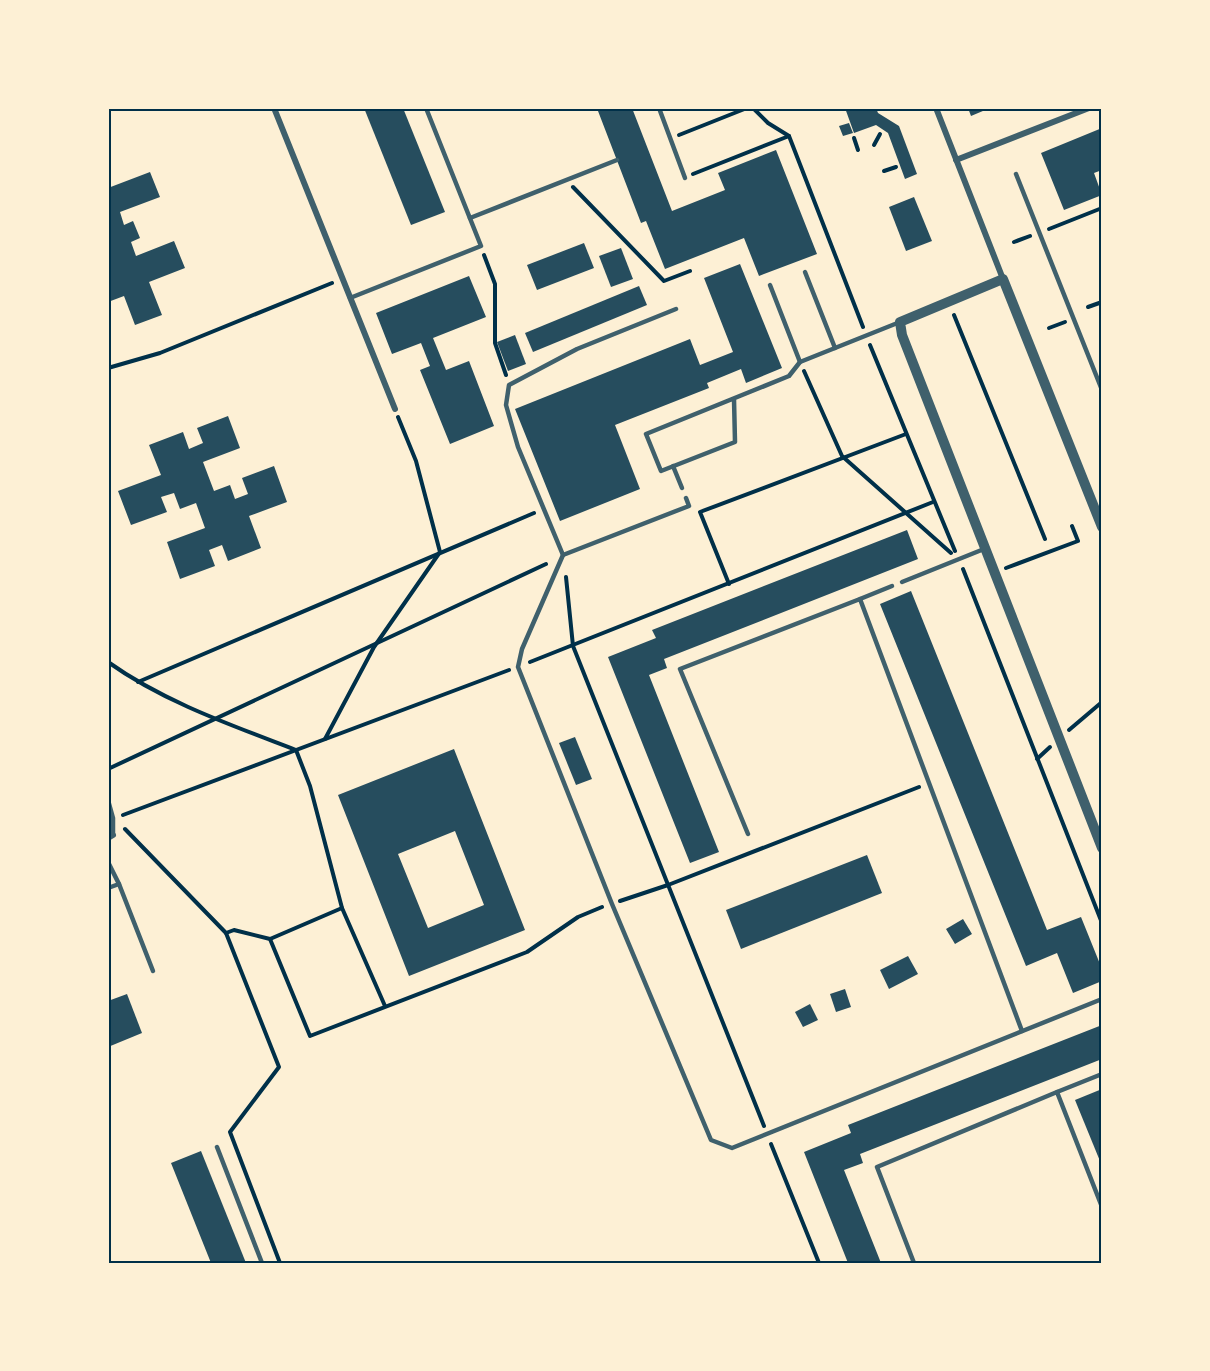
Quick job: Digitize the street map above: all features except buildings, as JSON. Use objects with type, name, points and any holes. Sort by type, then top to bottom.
[{"type":"street","points":[[274,108],[395,409]]},
{"type":"street","points":[[936,108],[1102,527]]},
{"type":"street","points":[[956,160],[1089,108]]},
{"type":"street","points":[[1003,279],[900,322],[902,335],[1102,848]]},
{"type":"lane","points":[[350,298],[481,246],[426,108]]},
{"type":"lane","points":[[659,108],[686,177]]},
{"type":"lane","points":[[470,218],[617,160]]},
{"type":"lane","points":[[1016,174],[1102,390]]},
{"type":"lane","points":[[805,272],[835,348]]},
{"type":"lane","points":[[770,285],[800,362]]},
{"type":"lane","points":[[563,555],[518,447],[507,405],[509,385],[578,349],[676,309]]},
{"type":"lane","points":[[734,399],[735,442],[661,471],[646,434],[789,376],[800,362],[900,322]]},
{"type":"lane","points":[[673,466],[682,488]]},
{"type":"lane","points":[[686,498],[689,506],[563,555],[522,649],[518,667],[612,904],[711,1140],[732,1148],[1102,999]]},
{"type":"lane","points":[[902,582],[984,549]]},
{"type":"lane","points":[[748,834],[680,669],[892,586]]},
{"type":"lane","points":[[860,599],[1022,1031]]},
{"type":"lane","points":[[108,800],[113,818],[110,836]]},
{"type":"lane","points":[[108,862],[153,970]]},
{"type":"lane","points":[[108,888],[118,884]]},
{"type":"lane","points":[[914,1263],[877,1167],[1102,1074]]},
{"type":"lane","points":[[1057,1092],[1102,1207]]},
{"type":"lane","points":[[217,1148],[262,1263]]},
{"type":"path","points":[[670,138],[747,108]]},
{"type":"path","points":[[754,108],[768,123],[789,136],[1102,923]]},
{"type":"path","points":[[874,145],[880,134]]},
{"type":"path","points":[[686,177],[789,136]]},
{"type":"path","points":[[854,138],[858,150]]},
{"type":"path","points":[[884,171],[896,167]]},
{"type":"path","points":[[567,180],[664,281],[690,272]]},
{"type":"path","points":[[1014,242],[1102,208]]},
{"type":"path","points":[[481,246],[495,284],[495,343],[509,385]]},
{"type":"path","points":[[108,368],[160,353],[342,279]]},
{"type":"path","points":[[1088,307],[1102,302]]},
{"type":"path","points":[[944,319],[954,315],[1045,539]]},
{"type":"path","points":[[800,362],[842,456],[959,559]]},
{"type":"path","points":[[325,739],[374,647],[440,552],[416,460],[395,409]]},
{"type":"path","points":[[729,584],[700,512],[842,456],[906,434]]},
{"type":"path","points":[[137,683],[544,509]]},
{"type":"path","points":[[1006,568],[1078,541],[1072,526]]},
{"type":"path","points":[[108,769],[374,647],[563,555],[573,646],[819,1263]]},
{"type":"path","points":[[108,662],[137,683],[216,720],[296,750],[310,786],[342,908],[385,1006]]},
{"type":"path","points":[[270,939],[310,1036],[527,952],[578,917],[668,885],[928,783]]},
{"type":"path","points":[[113,818],[225,933],[279,1067],[230,1132],[280,1263]]},
{"type":"path","points":[[225,933],[234,930],[270,939],[342,908]]}]
